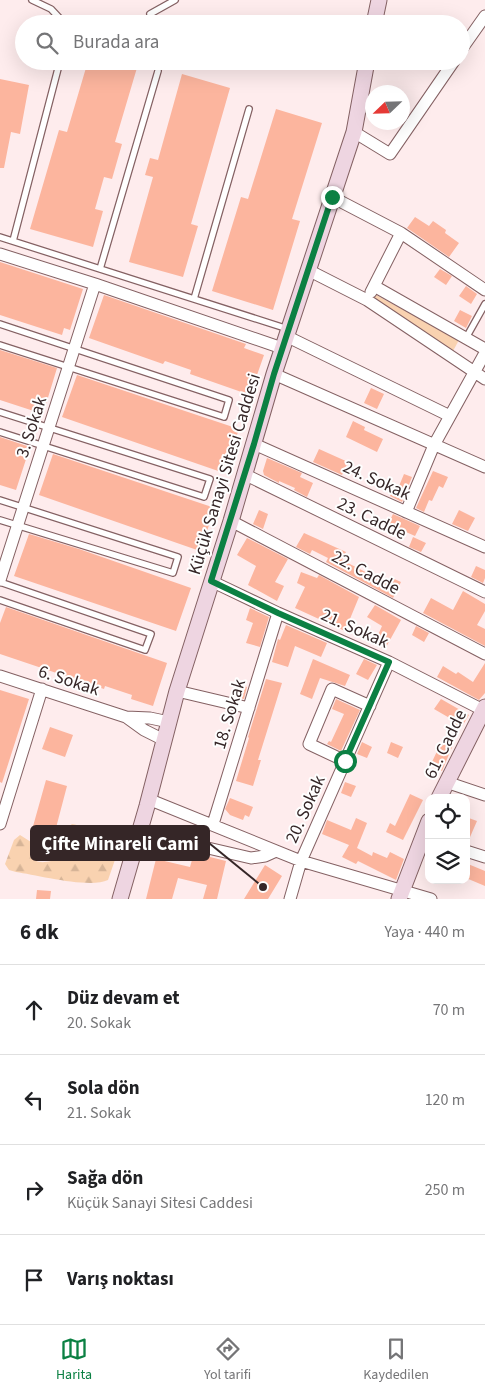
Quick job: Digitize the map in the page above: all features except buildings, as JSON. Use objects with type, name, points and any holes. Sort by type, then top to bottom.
[{"type":"street","points":[[376,15],[379,0]]},
{"type":"street","points":[[470,37],[485,16]]},
{"type":"street","name":"Küçük Sanayi Sitesi Caddesi","points":[[120,899],[177,691],[231,521],[274,374],[354,132],[365,70]]},
{"type":"street","points":[[354,132],[390,154],[448,70]]},
{"type":"street","points":[[332,197],[401,234],[485,290]]},
{"type":"street","points":[[367,300],[401,234]]},
{"type":"street","points":[[0,254],[95,284],[286,338],[450,416]]},
{"type":"street","points":[[308,270],[367,300],[485,379]]},
{"type":"street","name":"3. Sokak","points":[[0,581],[95,284]]},
{"type":"street","points":[[374,286],[485,350]]},
{"type":"street","points":[[406,512],[434,445],[485,353]]},
{"type":"street","points":[[274,374],[485,467]]},
{"type":"street","name":"24. Sokak","points":[[254,444],[485,547]]},
{"type":"street","name":"23. Cadde","points":[[244,474],[485,592]]},
{"type":"street","name":"22. Cadde","points":[[231,521],[485,654]]},
{"type":"street","name":"21. Sokak","points":[[211,581],[389,662],[484,708]]},
{"type":"street","name":"18. Sokak","points":[[212,824],[278,613]]},
{"type":"street","name":"20. Sokak","points":[[290,899],[301,861],[389,662]]},
{"type":"street","name":"6. Sokak","points":[[0,676],[126,717]]},
{"type":"street","points":[[345,761],[309,744],[332,688],[370,706]]},
{"type":"street","points":[[0,824],[42,689]]},
{"type":"street","points":[[177,691],[249,708]]},
{"type":"street","name":"61. Cadde","points":[[441,794],[446,782],[479,731],[484,708]]},
{"type":"street","points":[[126,717],[150,718],[169,722]]},
{"type":"street","points":[[126,717],[144,730],[164,740]]},
{"type":"street","points":[[446,782],[485,796]]},
{"type":"street","points":[[148,799],[301,861],[400,895],[431,899]]},
{"type":"street","points":[[139,832],[252,858],[266,856],[276,851]]},
{"type":"street","points":[[400,895],[425,837]]},
{"type":"street","points":[[470,852],[485,857]]},
{"type":"lane","points":[[32,0],[52,9],[57,15]]},
{"type":"lane","points":[[150,14],[175,0]]},
{"type":"lane","points":[[13,241],[58,70]]},
{"type":"lane","points":[[100,269],[158,71]]},
{"type":"lane","points":[[194,299],[249,109]]},
{"type":"lane","points":[[0,237],[194,299],[286,338]]},
{"type":"lane","points":[[466,338],[485,304]]},
{"type":"lane","points":[[0,324],[229,400],[224,417],[0,345]]},
{"type":"lane","points":[[0,412],[210,479],[204,497],[0,432]]},
{"type":"lane","points":[[0,500],[178,557],[173,573],[0,520]]},
{"type":"lane","points":[[0,581],[151,634],[145,650],[0,600]]},
{"type":"green space","points":[[376,295],[459,340],[453,351],[373,298]]},
{"type":"green space","points":[[72,824],[92,832],[116,837],[123,843],[108,880],[89,883],[63,881],[9,870],[5,864],[14,840],[20,835],[31,842],[32,850],[30,856],[32,858],[39,862],[51,861],[68,827]]},
{"type":"place","name":"Çifte Minareli Cami","points":[[263,887]]},
{"type":"route","points":[[332,197],[274,374],[231,521],[211,581],[389,662],[345,761]]}]
